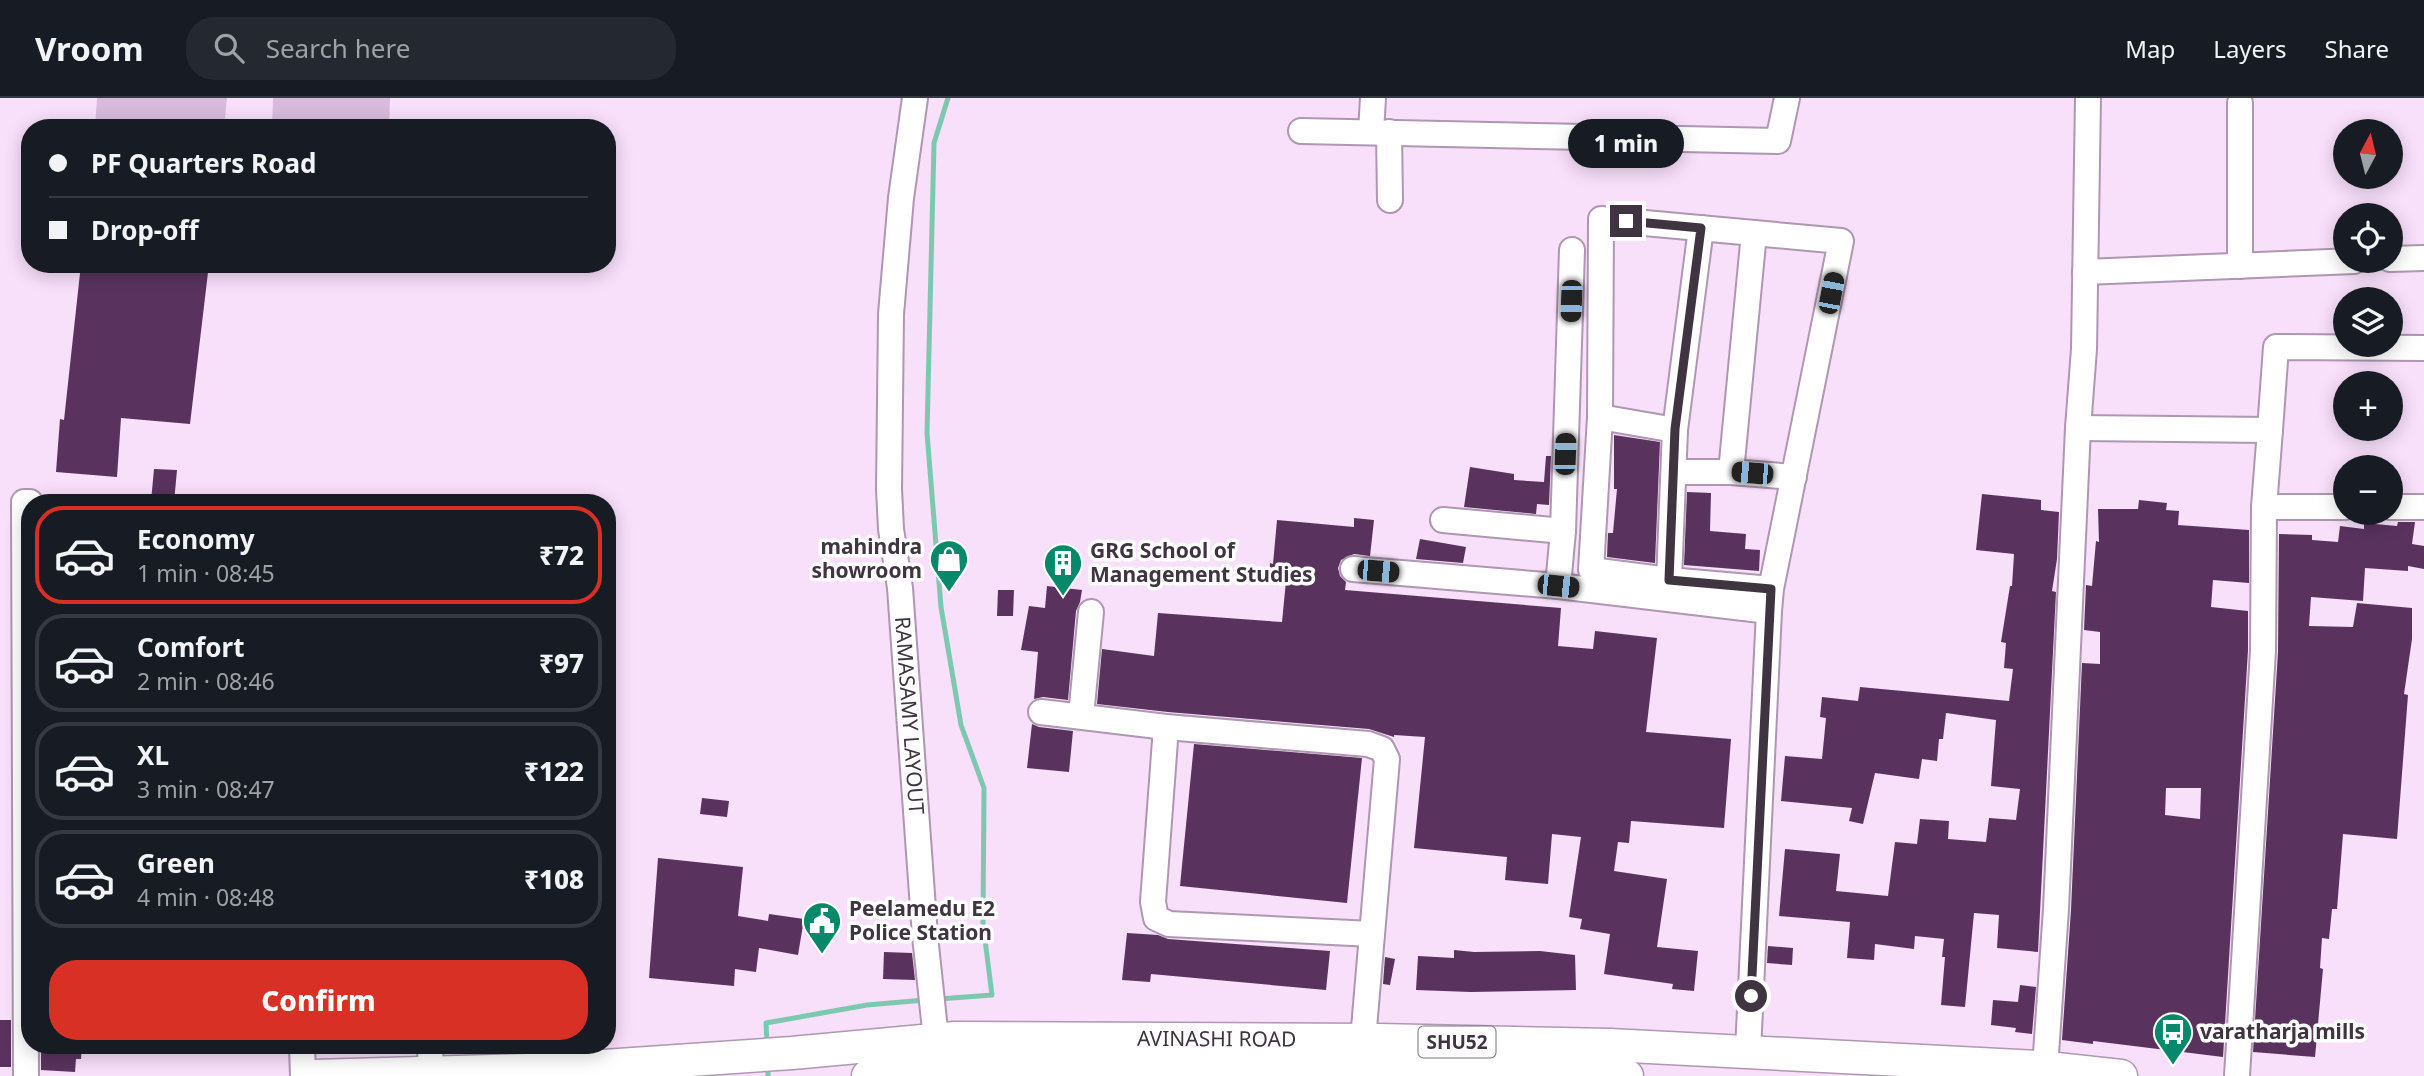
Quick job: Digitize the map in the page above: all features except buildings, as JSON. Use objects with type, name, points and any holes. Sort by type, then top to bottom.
[{"type":"main road","name":"AVINASHI ROAD","points":[[313,1076],[431,1059],[560,1069],[792,1053],[936,1039],[1363,1040],[1610,1045],[2045,1068],[2121,1076]]},
{"type":"main road","name":"SHU52","points":[[868,1076],[960,1068],[1627,1076]]},
{"type":"street","name":"RAMASAMY LAYOUT","points":[[915,98],[901,198],[891,314],[889,489],[891,529],[900,588],[936,1039]]},
{"type":"street","points":[[1373,98],[1391,200]]},
{"type":"street","points":[[1301,131],[1778,141],[1787,98]]},
{"type":"street","points":[[2045,1068],[2084,349],[2088,98]]},
{"type":"street","points":[[2240,103],[2240,266]]},
{"type":"street","points":[[1748,1051],[1770,600],[1841,241],[1601,219],[1600,417],[1591,570],[1669,580],[1770,600]]},
{"type":"street","points":[[1669,580],[1675,429],[1701,228]]},
{"type":"street","points":[[1731,471],[1754,233]]},
{"type":"street","points":[[1558,586],[1563,531],[1572,250]]},
{"type":"street","points":[[2403,259],[2424,258]]},
{"type":"street","points":[[2085,272],[2333,262]]},
{"type":"street","points":[[2237,1076],[2263,651],[2264,508],[2276,347],[2424,348]]},
{"type":"street","points":[[1600,417],[1675,429]]},
{"type":"street","points":[[2078,428],[2270,430]]},
{"type":"street","points":[[1675,472],[1731,471],[1794,477]]},
{"type":"street","points":[[2264,508],[2333,507]]},
{"type":"street","points":[[2403,507],[2424,507]]},
{"type":"street","points":[[1443,520],[1563,531]]},
{"type":"street","points":[[1353,569],[1770,600]]},
{"type":"street","points":[[1082,716],[1091,612]]},
{"type":"street","points":[[1041,712],[1166,727],[1368,744],[1382,749],[1387,759],[1363,1040]]},
{"type":"street","points":[[1166,727],[1153,902],[1156,918],[1169,924],[1372,934]]},
{"type":"street","points":[[26,1054],[26,1076]]},
{"type":"street","points":[[302,1054],[303,1076]]},
{"type":"shaded area","points":[[97,98],[227,98],[225,119],[96,119]]},
{"type":"shaded area","points":[[273,98],[390,98],[389,119],[272,119]]},
{"type":"waterway","points":[[939,999],[992,995],[983,924],[984,788],[961,725],[941,607],[927,433],[934,143],[948,98]]},
{"type":"waterway","points":[[767,1044],[766,1023],[867,1005],[925,1000]]},
{"type":"waterway","points":[[768,1065],[768,1076]]},
{"type":"place","name":"mahindra showroom","points":[[949,593]]},
{"type":"place","name":"GRG School of Management Studies","points":[[1063,597]]},
{"type":"place","name":"Peelamedu E2 Police Station","points":[[822,955]]},
{"type":"place","name":"varatharja mills","points":[[2173,1066]]},
{"type":"route","points":[[1626,221],[1701,228],[1675,429],[1669,580],[1771,589],[1751,996]]}]
